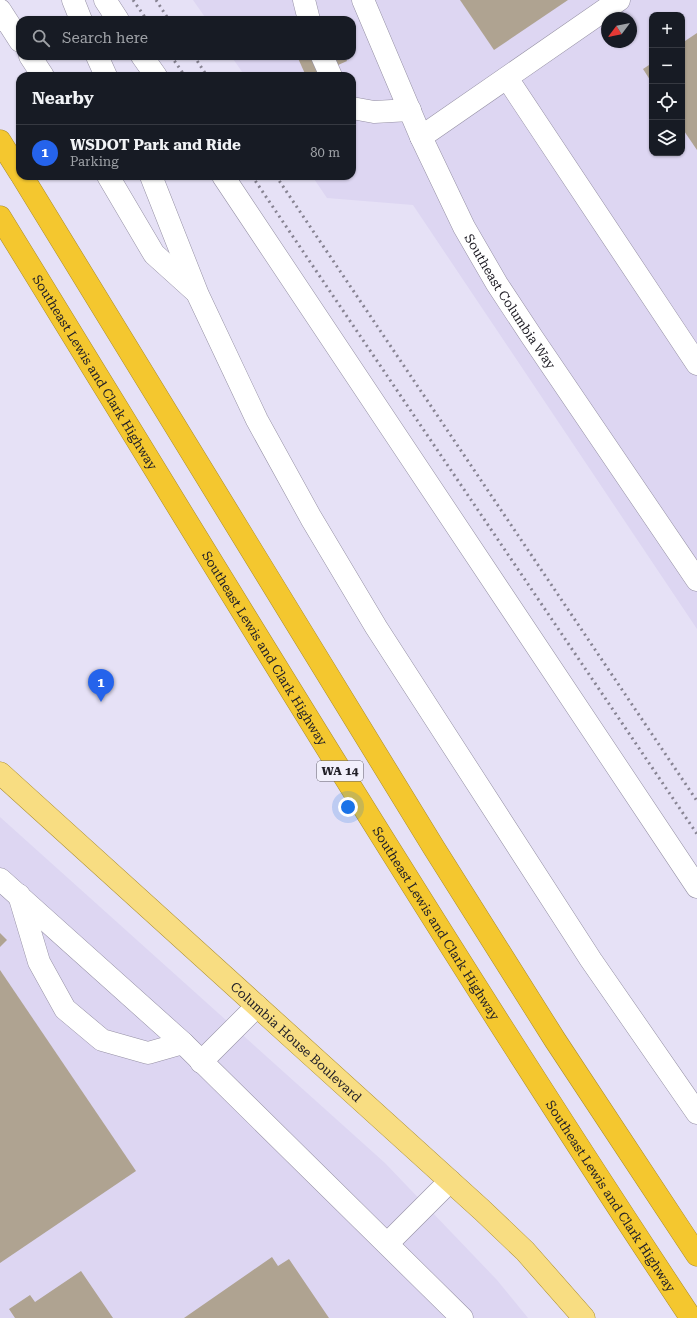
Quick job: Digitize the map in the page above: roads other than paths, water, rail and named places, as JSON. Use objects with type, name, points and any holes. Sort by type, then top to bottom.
[{"type":"highway","points":[[0,141],[16,167]]},
{"type":"highway","name":"WA 14","points":[[24,180],[434,848],[555,1040],[697,1255]]},
{"type":"highway","name":"Southeast Lewis and Clark Highway","points":[[0,217],[386,846],[578,1148],[691,1318]]},
{"type":"main road","name":"Columbia House Boulevard","points":[[0,773],[450,1181],[525,1251],[584,1318]]},
{"type":"street","points":[[73,0],[79,16]]},
{"type":"street","points":[[105,0],[115,16]]},
{"type":"street","points":[[304,0],[308,16]]},
{"type":"street","name":"Southeast Columbia Way","points":[[363,0],[421,137],[464,227],[497,284],[697,580]]},
{"type":"street","points":[[421,137],[619,0]]},
{"type":"street","points":[[0,10],[16,35]]},
{"type":"street","points":[[33,60],[40,72]]},
{"type":"street","points":[[99,60],[104,72]]},
{"type":"street","points":[[145,60],[153,72]]},
{"type":"street","points":[[324,60],[329,72]]},
{"type":"street","points":[[507,78],[697,364]]},
{"type":"street","points":[[356,109],[374,112],[410,110]]},
{"type":"street","points":[[110,180],[154,254],[198,295]]},
{"type":"street","points":[[153,180],[198,295],[257,420],[311,518],[372,620],[591,960],[697,1113]]},
{"type":"street","points":[[225,180],[697,887]]},
{"type":"street","points":[[0,878],[183,1044],[388,1243],[462,1318]]},
{"type":"street","points":[[19,895],[39,962],[65,1009],[102,1040],[148,1053],[183,1044]]},
{"type":"street","points":[[200,1062],[257,1006]]},
{"type":"street","points":[[388,1243],[450,1181]]},
{"type":"railway","points":[[133,0],[144,16]]},
{"type":"railway","points":[[156,0],[166,16]]},
{"type":"railway","points":[[174,60],[182,72]]},
{"type":"railway","points":[[197,60],[204,72]]},
{"type":"railway","points":[[255,180],[697,834]]},
{"type":"railway","points":[[279,180],[697,801]]},
{"type":"place","name":"WSDOT Park and Ride","points":[[101,702]]}]
